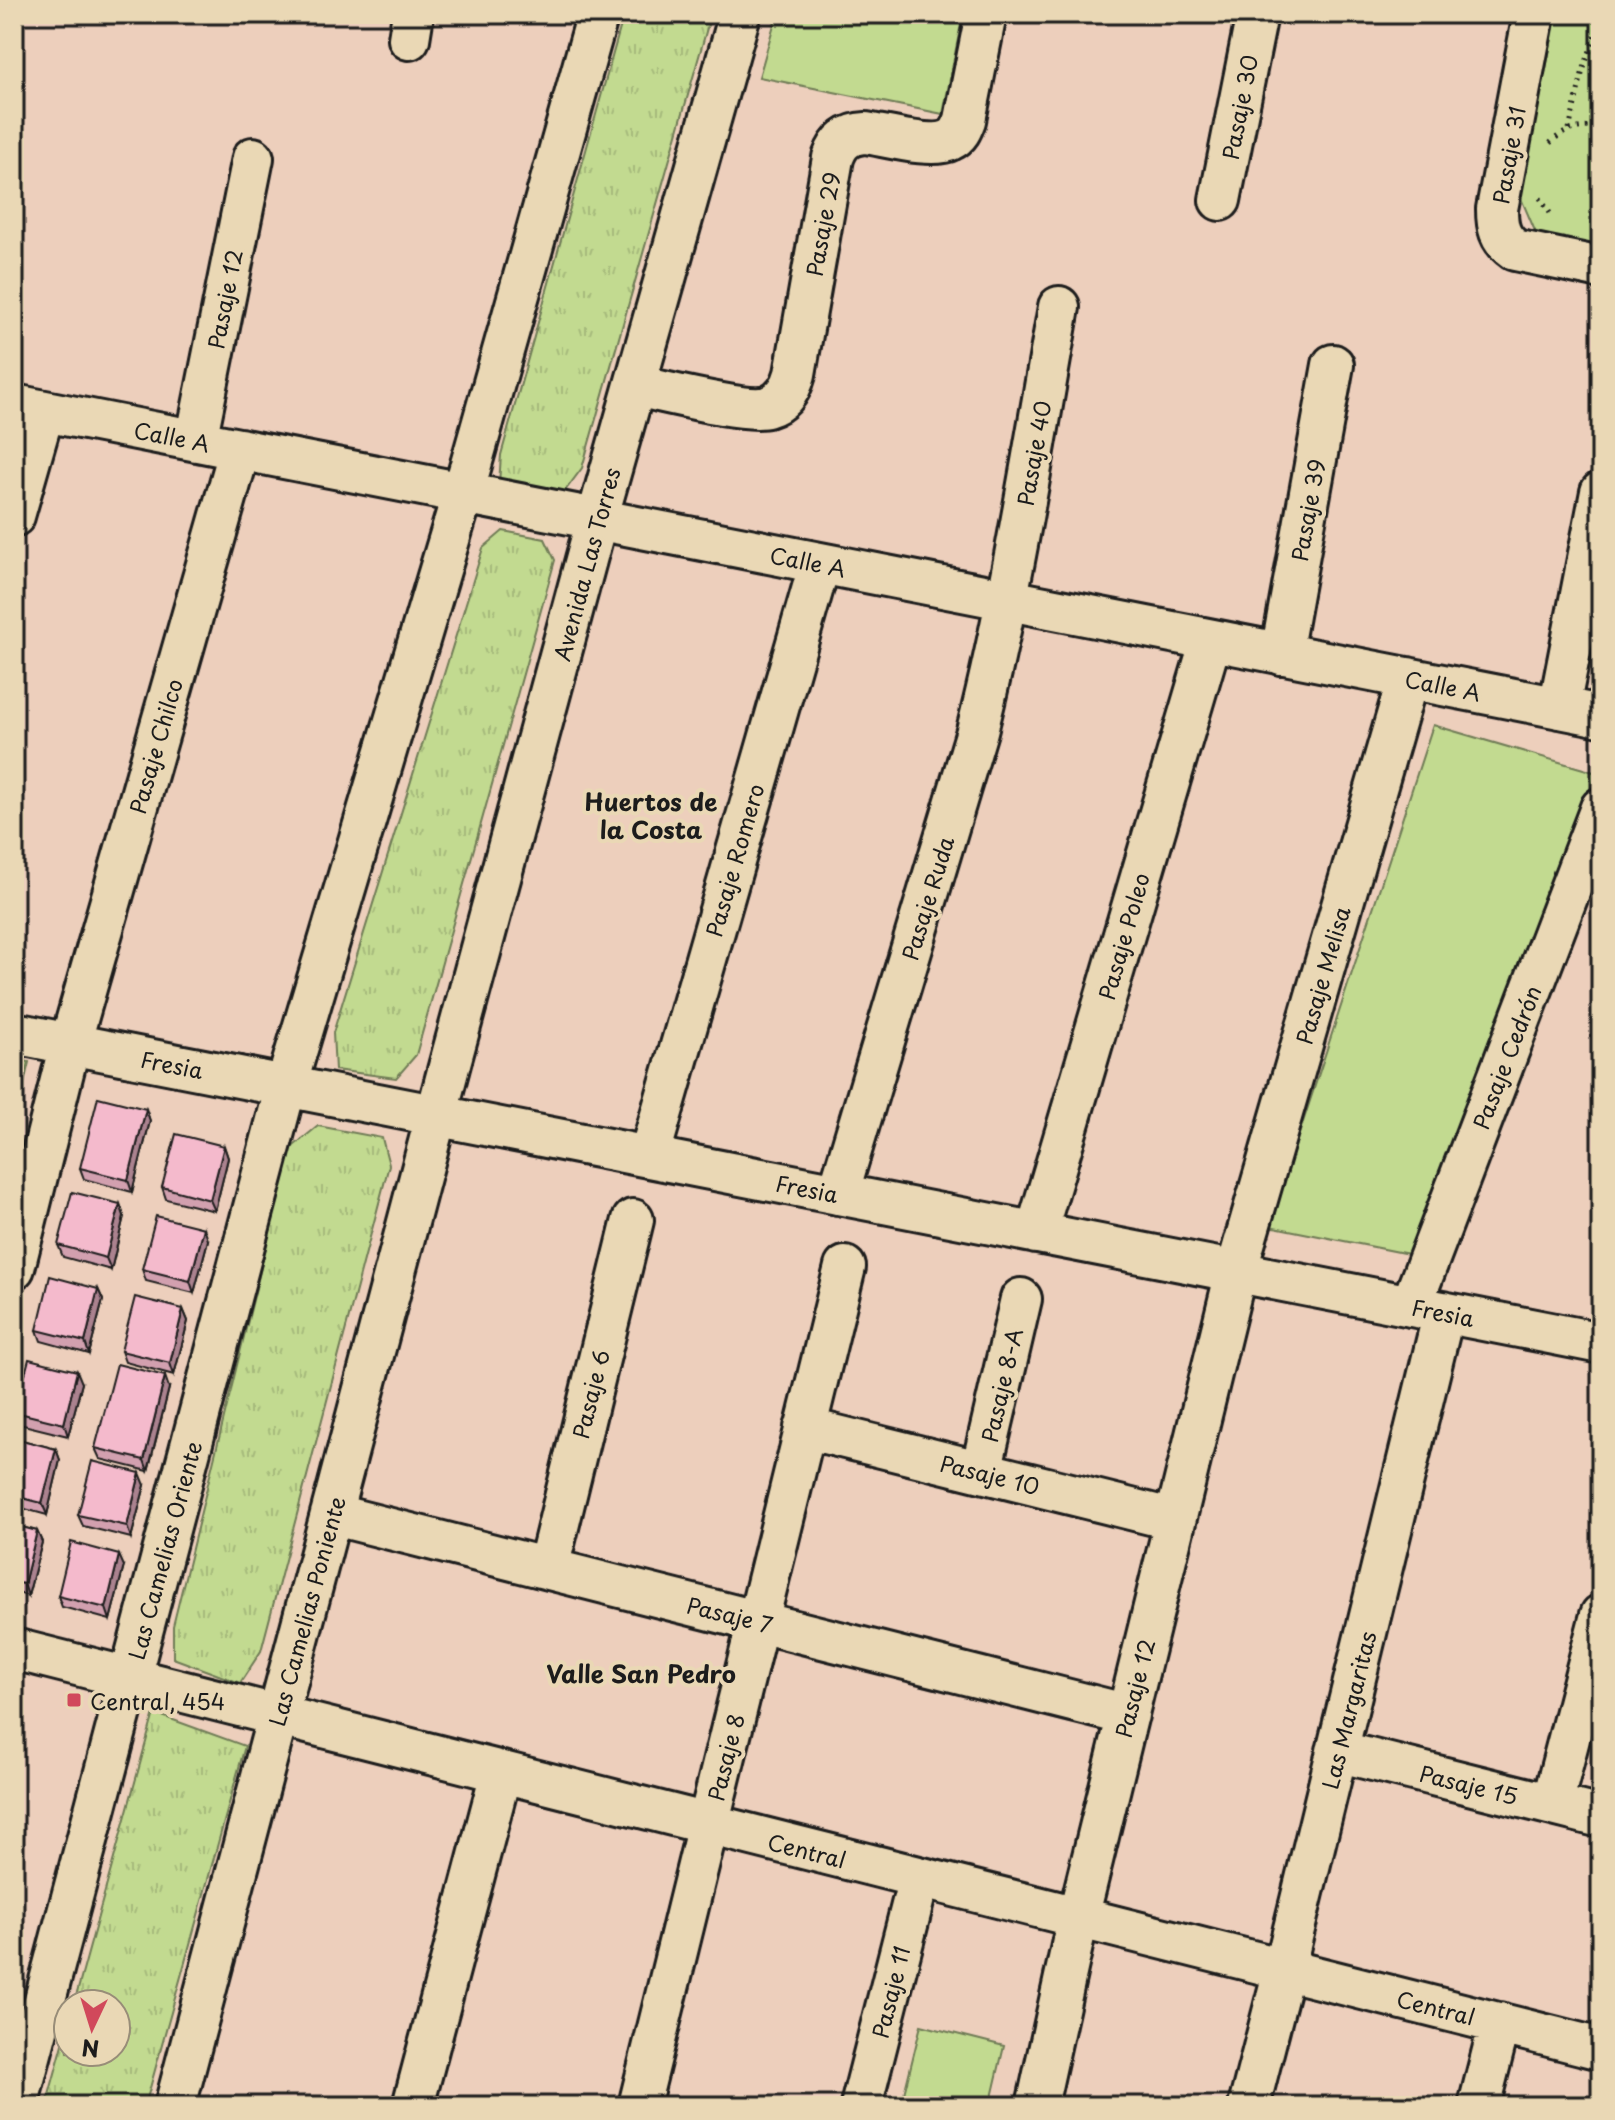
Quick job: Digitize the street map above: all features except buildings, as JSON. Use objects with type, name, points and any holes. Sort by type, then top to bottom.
[{"type":"street","points":[[286,1086],[463,493],[598,14]]},
{"type":"street","name":"Avenida Las Torres","points":[[437,1116],[597,519],[740,14]]},
{"type":"street","name":"Pasaje 29","points":[[635,386],[748,408],[769,406],[786,394],[795,374],[837,147],[846,137],[866,133],[941,143],[953,139],[965,120],[986,14]]},
{"type":"street","name":"Pasaje 30","points":[[1220,200],[1257,14]]},
{"type":"street","name":"Pasaje 31","points":[[1534,14],[1497,209],[1500,235],[1515,250],[1601,268]]},
{"type":"street","name":"Pasaje 12","points":[[196,441],[253,158]]},
{"type":"street","name":"Pasaje 40","points":[[1007,600],[1059,307]]},
{"type":"street","name":"Pasaje 39","points":[[1281,654],[1333,365]]},
{"type":"street","points":[[14,516],[29,408]]},
{"type":"street","name":"Calle A","points":[[29,408],[1601,716]]},
{"type":"street","name":"Pasaje Chilco","points":[[14,1268],[26,1169],[70,1044],[240,449]]},
{"type":"street","points":[[1559,708],[1601,492]]},
{"type":"street","name":"Pasaje Romero","points":[[649,1157],[820,563]]},
{"type":"street","name":"Pasaje Ruda","points":[[838,1194],[977,731],[1007,600]]},
{"type":"street","name":"Pasaje Poleo","points":[[1036,1233],[1211,640]]},
{"type":"street","name":"Pasaje Melisa","points":[[1236,1272],[1408,678]]},
{"type":"street","name":"Pasaje Cedrón","points":[[1428,1309],[1601,808]]},
{"type":"street","name":"Fresia","points":[[14,1033],[1601,1343]]},
{"type":"street","name":"Las Camelias Oriente","points":[[17,2106],[286,1086]]},
{"type":"street","name":"Las Camelias Poniente","points":[[175,2106],[437,1116]]},
{"type":"street","name":"Pasaje 6","points":[[548,1568],[633,1220]]},
{"type":"street","name":"Pasaje 8","points":[[639,2106],[845,1267]]},
{"type":"street","name":"Pasaje 12","points":[[1037,2106],[1078,1918],[1236,1272]]},
{"type":"street","name":"Pasaje 8-A","points":[[981,1471],[1021,1299]]},
{"type":"street","name":"Las Margaritas","points":[[1249,2106],[1337,1751],[1428,1309]]},
{"type":"street","name":"Pasaje 10","points":[[805,1428],[1175,1520]]},
{"type":"street","name":"Pasaje 7","points":[[331,1514],[1128,1715]]},
{"type":"street","points":[[1552,1804],[1601,1615]]},
{"type":"street","name":"Central","points":[[14,1649],[1601,2049]]},
{"type":"street","name":"Pasaje 15","points":[[1337,1751],[1601,1817]]},
{"type":"street","points":[[413,2106],[501,1773]]},
{"type":"street","name":"Pasaje 11","points":[[861,2106],[919,1878]]},
{"type":"street","points":[[1479,2106],[1500,2023]]},
{"type":"path","points":[[1569,130],[1582,74],[1601,18]]},
{"type":"path","points":[[1548,145],[1569,130],[1584,126],[1601,128]]},
{"type":"path","points":[[1538,193],[1543,205],[1561,223]]},
{"type":"green space","points":[[624,14],[711,14],[582,468],[562,495],[499,484],[501,455]]},
{"type":"green space","points":[[777,14],[963,14],[943,114],[759,77]]},
{"type":"green space","points":[[1557,14],[1601,14],[1601,250],[1538,238],[1520,196]]},
{"type":"green space","points":[[503,531],[545,539],[555,560],[416,1055],[396,1078],[335,1070],[333,1033],[483,548]]},
{"type":"green space","points":[[1433,725],[1597,773],[1414,1255],[1269,1226]]},
{"type":"green space","points":[[14,1059],[29,1062],[14,1127]]},
{"type":"green space","points":[[318,1126],[382,1138],[389,1165],[261,1651],[240,1683],[173,1658],[173,1626],[290,1149]]},
{"type":"green space","points":[[154,1713],[245,1746],[145,2106],[46,2106],[56,2068],[132,2068],[132,1988],[78,1988]]},
{"type":"green space","points":[[921,2025],[1004,2046],[990,2106],[901,2106]]},
{"type":"place","name":"Central, 454","points":[[74,1700]]},
{"type":"district","name":"Huertos de la Costa","points":[[651,815]]},
{"type":"district","name":"Valle San Pedro","points":[[641,1673]]}]
